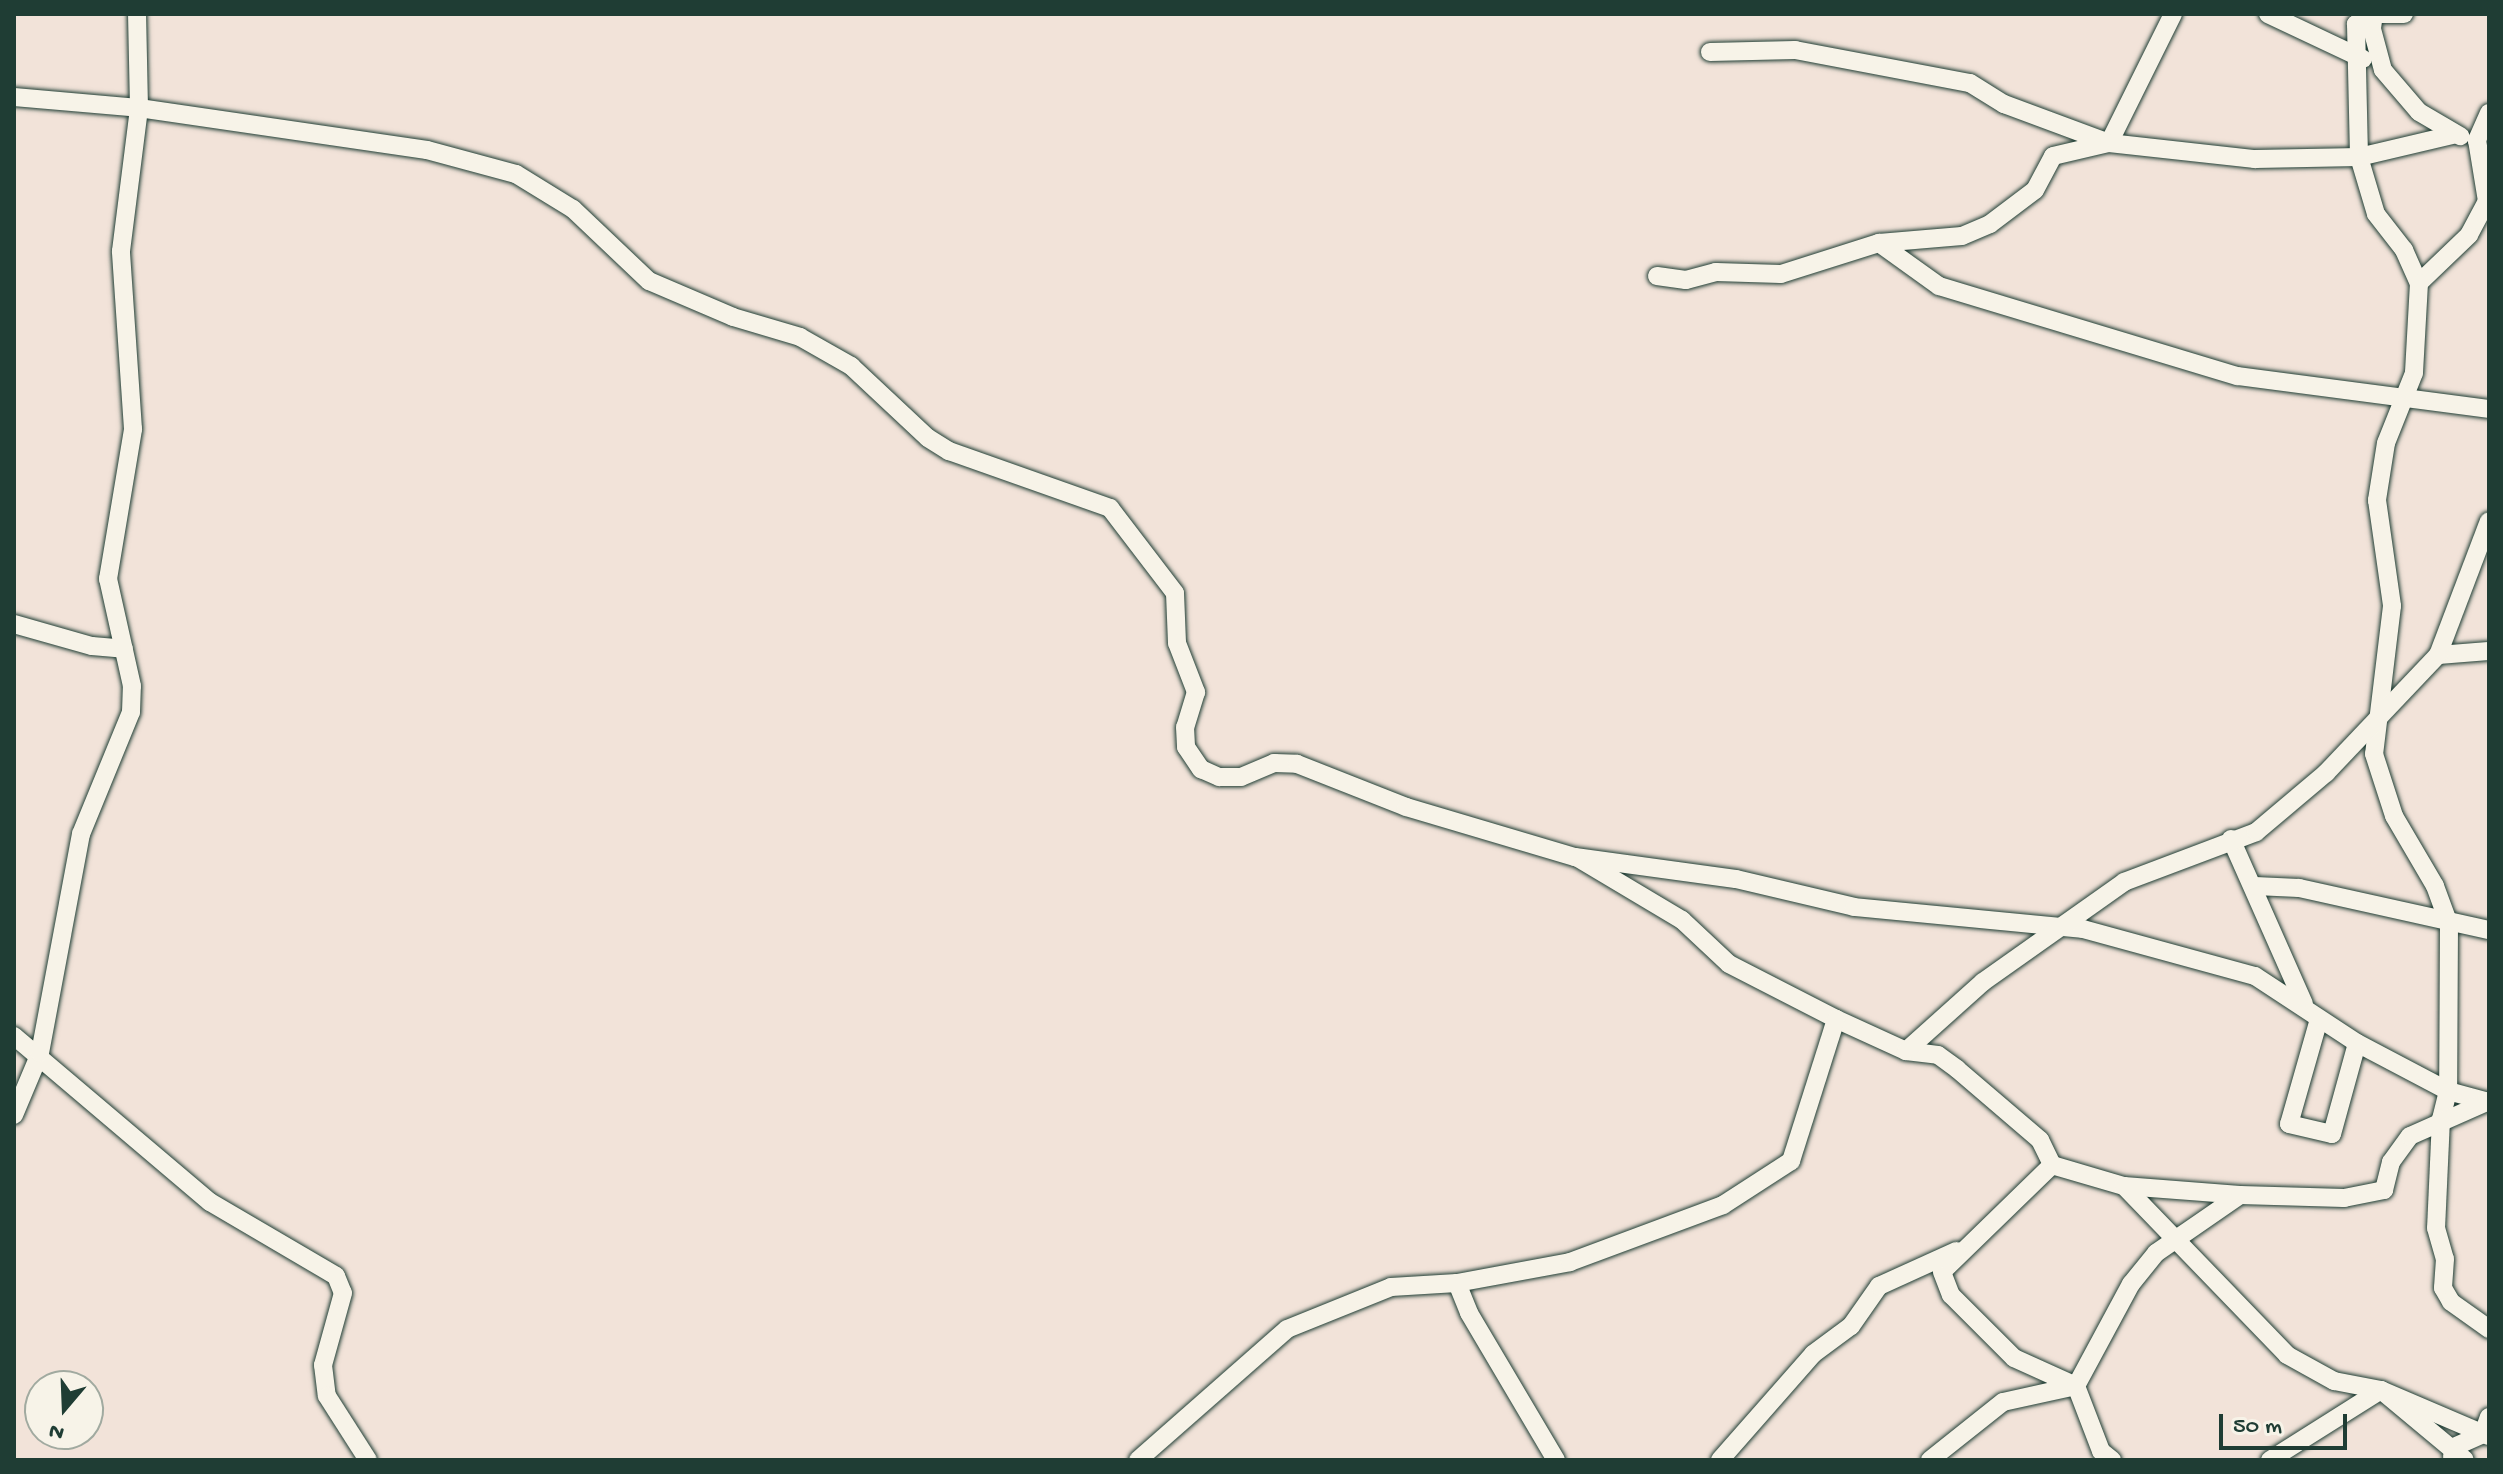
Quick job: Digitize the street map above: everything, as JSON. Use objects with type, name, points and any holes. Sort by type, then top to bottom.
[{"type":"street","points":[[14,1115],[40,1053],[81,834],[131,712],[132,686],[108,579],[133,429],[121,251],[139,108],[137,14]]},
{"type":"street","points":[[2109,143],[2173,14]]},
{"type":"street","points":[[2268,14],[2383,70],[2419,112],[2453,135],[2477,140],[2489,158]]},
{"type":"street","points":[[2404,14],[2372,15],[2356,24],[2359,157],[2376,214],[2404,250],[2419,283],[2414,373],[2386,443],[2377,500],[2383,573],[2392,606],[2384,636],[2382,718],[2374,754],[2394,816],[2435,886],[2449,924],[2448,1091],[2441,1119],[2436,1228],[2445,1259],[2443,1288],[2451,1302],[2489,1329]]},
{"type":"street","points":[[2372,15],[2372,29],[2383,70]]},
{"type":"street","points":[[1710,52],[1795,50],[1970,83],[2004,104],[2109,143],[2255,159],[2359,157],[2453,135]]},
{"type":"street","points":[[14,97],[139,108],[427,150],[516,174],[573,209],[649,281],[733,317],[800,337],[851,366],[928,438],[949,451],[1096,502],[1122,518],[1178,601],[1177,643],[1196,692],[1185,727],[1186,747],[1201,769],[1219,777],[1241,777],[1274,763],[1297,764],[1406,807],[1575,857],[1736,879],[1854,907],[2083,929],[2255,976],[2304,1004],[2319,1019],[2357,1043],[2448,1091],[2488,1102]]},
{"type":"street","points":[[2419,283],[2469,235],[2487,201],[2477,140],[2489,113]]},
{"type":"street","points":[[1657,276],[1686,280],[1716,272],[1781,274],[1879,243],[1962,236],[1990,224],[2035,190],[2053,156],[2109,143]]},
{"type":"street","points":[[1879,243],[1939,286],[2238,376],[2407,395],[2489,409]]},
{"type":"street","points":[[1906,1051],[2056,927],[2124,882],[2256,832],[2287,808],[2382,718],[2438,655],[2489,521]]},
{"type":"street","points":[[14,624],[92,646],[124,649]]},
{"type":"street","points":[[2438,655],[2489,651]]},
{"type":"street","points":[[2231,839],[2255,886],[2304,1004]]},
{"type":"street","points":[[1575,857],[1682,920],[1729,964],[1906,1051],[1938,1055],[2040,1140],[2052,1165],[2124,1186],[2240,1195],[2344,1198],[2384,1190],[2391,1162],[2410,1136],[2441,1119],[2488,1102]]},
{"type":"street","points":[[2255,886],[2299,888],[2449,924],[2489,930]]},
{"type":"street","points":[[1138,1460],[1287,1329],[1391,1287],[1457,1283],[1570,1262],[1641,1239],[1723,1205],[1791,1161],[1836,1019]]},
{"type":"street","points":[[2319,1019],[2289,1124],[2332,1134],[2357,1043]]},
{"type":"street","points":[[14,1036],[40,1053],[118,1128],[210,1202],[336,1276],[343,1293],[323,1365],[327,1396],[368,1460]]},
{"type":"street","points":[[2052,1165],[1942,1272],[1951,1295],[2014,1358],[2076,1386],[2101,1451],[2112,1460]]},
{"type":"street","points":[[2124,1186],[2287,1355],[2334,1381],[2381,1390],[2487,1429],[2457,1456],[2381,1390]]},
{"type":"street","points":[[1930,1460],[2003,1402],[2076,1386],[2131,1284],[2173,1239],[2240,1195]]},
{"type":"street","points":[[1720,1460],[1813,1354],[1851,1326],[1879,1286],[1967,1246]]},
{"type":"street","points":[[1457,1283],[1469,1313],[1556,1460]]},
{"type":"street","points":[[2270,1460],[2381,1390]]}]
